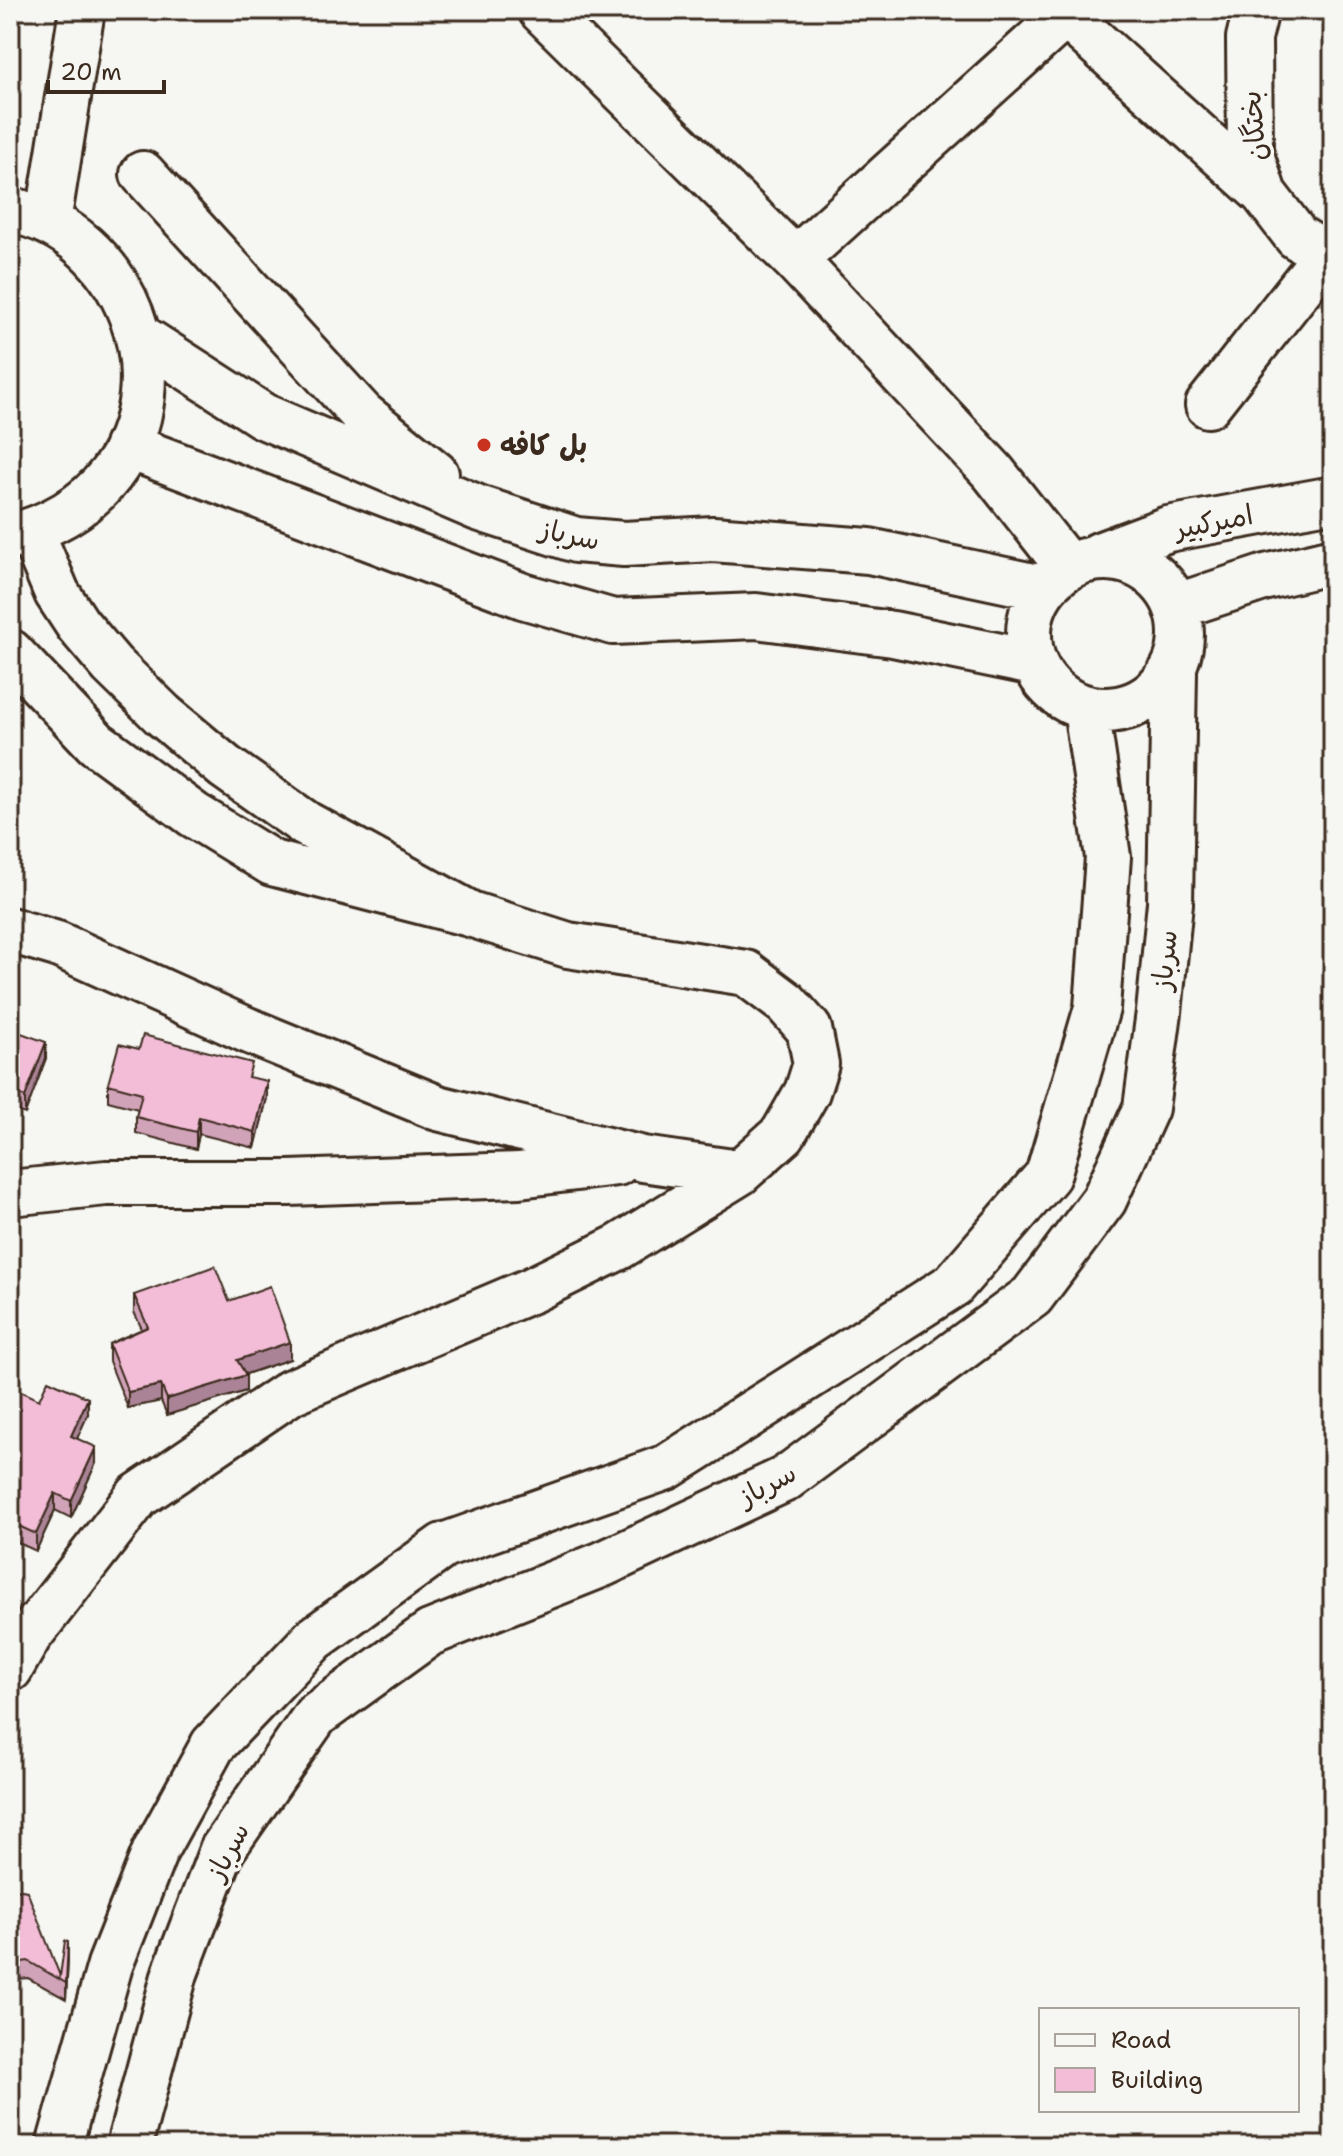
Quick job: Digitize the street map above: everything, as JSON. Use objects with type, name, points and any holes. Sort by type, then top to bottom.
[{"type":"street","points":[[82,10],[29,216],[73,238],[106,269],[130,308],[139,336],[143,392],[137,420],[112,473],[91,496],[66,516],[21,534],[78,625],[112,665],[163,715],[225,767],[306,824],[470,914]]},
{"type":"street","points":[[541,10],[795,260],[993,472],[1069,570]]},
{"type":"street","name":"بختگان","points":[[1256,10],[1249,38],[1250,152],[1264,194],[1297,237],[1330,257]]},
{"type":"street","points":[[795,260],[1065,11],[1264,194]]},
{"type":"street","points":[[143,174],[362,414],[478,508]]},
{"type":"street","points":[[1208,405],[1330,257]]},
{"type":"street","name":"سرباز","points":[[139,336],[263,416],[478,508],[576,540],[624,544],[713,539],[1069,570]]},
{"type":"street","points":[[127,446],[523,596],[613,622],[756,616],[893,634],[1034,663]]},
{"type":"street","name":"امیرکبیر","points":[[1069,570],[1168,529],[1333,499]]},
{"type":"street","points":[[1178,606],[1266,577],[1333,561]]},
{"type":"street","points":[[1147,568],[1178,606],[1183,640],[1174,672],[1151,697],[1120,711],[1086,709],[1055,692],[1034,663],[1028,625],[1069,570],[1147,568]]},
{"type":"street","points":[[10,652],[96,743],[194,815],[272,863],[470,914],[568,945],[746,973],[786,1003],[809,1029],[816,1064],[807,1092],[783,1134],[739,1173],[619,1247],[532,1290],[291,1392],[138,1496],[29,1636],[10,1669]]},
{"type":"street","name":"سرباز","points":[[129,2146],[175,1973],[222,1850],[316,1715],[430,1633],[603,1564],[785,1479],[1032,1296],[1104,1200],[1146,1108],[1157,1026],[1170,903],[1174,672]]},
{"type":"street","points":[[59,2146],[110,1965],[155,1851],[213,1745],[314,1639],[443,1546],[667,1467],[772,1401],[953,1285],[1048,1175],[1097,1008],[1108,857],[1086,709]]},
{"type":"street","points":[[10,930],[57,944],[247,1030],[438,1108],[643,1159],[739,1173]]},
{"type":"street","points":[[10,1193],[106,1183],[289,1183],[519,1175],[643,1159]]},
{"type":"building","points":[[10,989],[16,991],[10,1008]]},
{"type":"building","points":[[10,1029],[46,1042],[25,1097],[10,1092]]},
{"type":"building","points":[[143,1035],[252,1063],[248,1077],[267,1081],[255,1132],[199,1117],[196,1132],[136,1117],[142,1093],[108,1084],[119,1044],[139,1049]]},
{"type":"building","points":[[215,1266],[229,1301],[270,1286],[290,1342],[237,1360],[246,1375],[167,1399],[161,1385],[128,1392],[109,1344],[148,1327],[134,1295]]},
{"type":"building","points":[[48,1380],[88,1398],[71,1436],[96,1447],[71,1501],[55,1493],[36,1534],[10,1522],[10,1400],[15,1389],[39,1400]]},
{"type":"building","points":[[10,1888],[27,1891],[60,1976],[65,1941],[68,1942],[66,1983],[28,1961],[10,1964]]},
{"type":"place","name":"بل کافه","points":[[484,445]]}]
